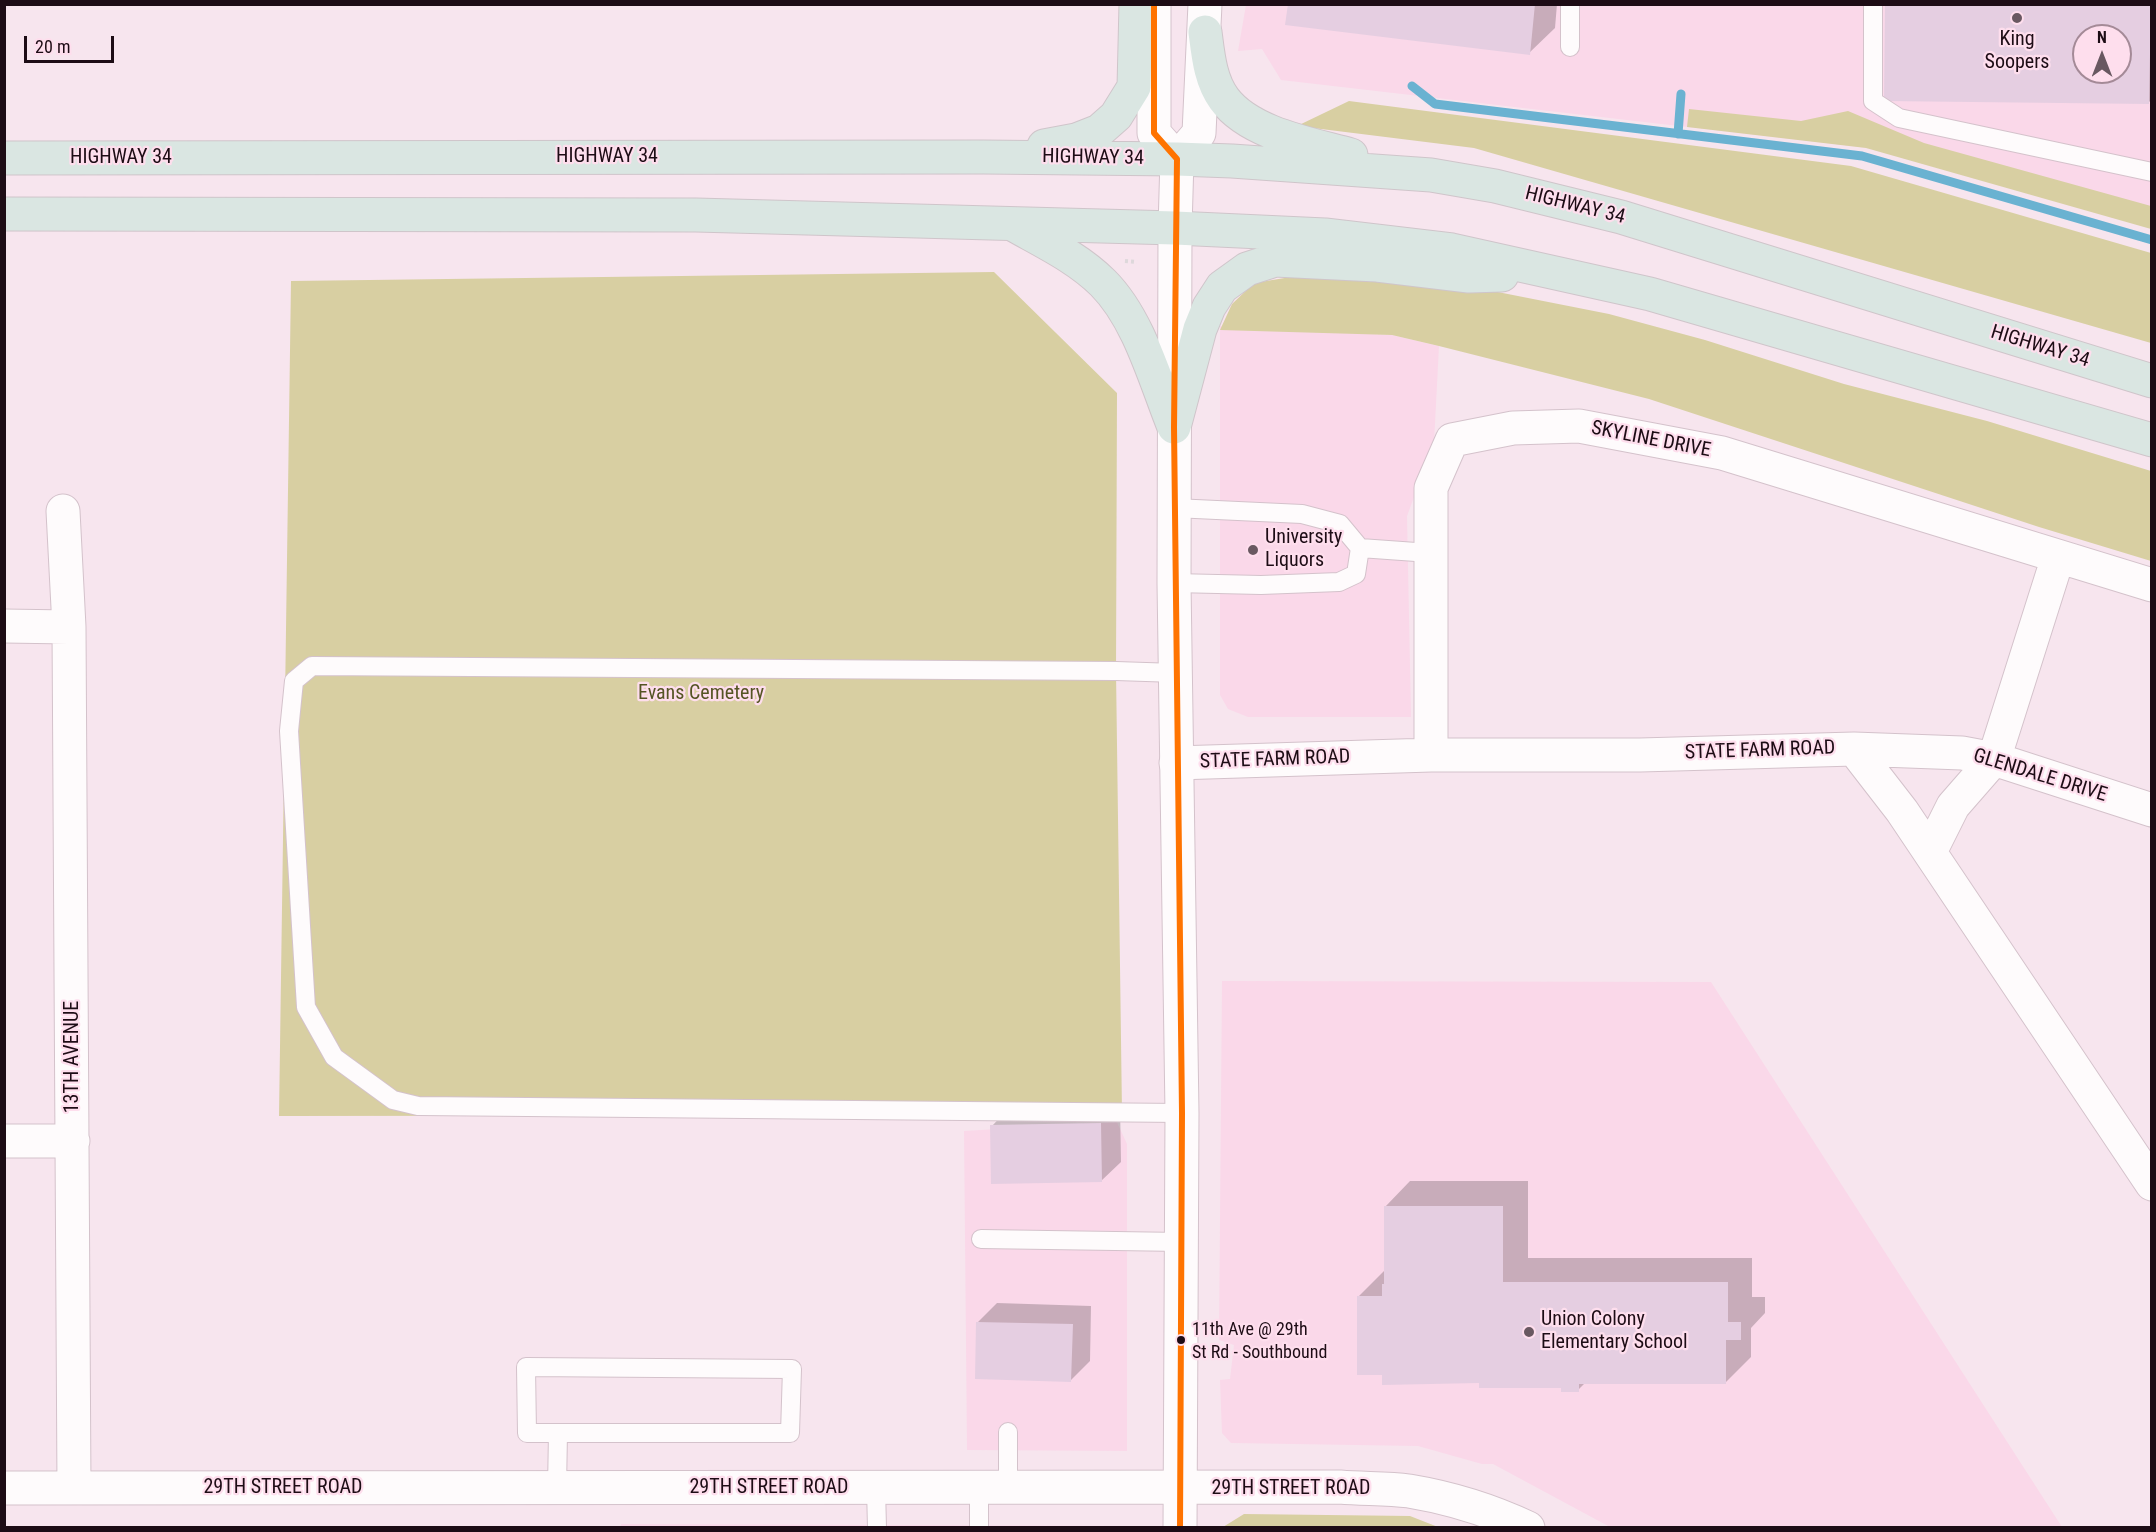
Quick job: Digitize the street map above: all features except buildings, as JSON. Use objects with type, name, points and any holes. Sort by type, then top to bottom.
[{"type":"highway","points":[[983,157],[1076,140],[1099,131],[1116,116],[1134,87],[1136,4]]},
{"type":"highway","points":[[1205,18],[1209,67],[1223,98],[1243,117],[1284,137],[1431,176]]},
{"type":"highway","name":"HIGHWAY 34","points":[[4,158],[983,157],[1177,159],[1431,176],[1496,186],[1621,217],[2151,381]]},
{"type":"highway","points":[[4,214],[696,215],[1175,228],[1325,235],[1452,250],[1650,294],[2151,440]]},
{"type":"highway","points":[[1013,224],[1083,266],[1104,283],[1132,323],[1173,427]]},
{"type":"highway","points":[[1173,427],[1200,329],[1209,307],[1222,287],[1247,269],[1275,260],[1377,265],[1469,276],[1563,274]]},
{"type":"street","points":[[1154,4],[1154,133],[1177,159]]},
{"type":"street","points":[[1180,1527],[1182,1113],[1174,583],[1175,228],[1177,159],[1199,133],[1205,18]]},
{"type":"street","name":"SKYLINE DRIVE","points":[[1431,755],[1431,488],[1452,440],[1513,428],[1579,426],[1722,453],[2151,585]]},
{"type":"street","name":"13TH AVENUE","points":[[63,511],[69,627],[74,1488]]},
{"type":"street","points":[[1930,852],[1953,806],[1994,759],[2058,557]]},
{"type":"street","points":[[4,626],[69,627]]},
{"type":"street","name":"STATE FARM ROAD","points":[[1176,763],[1431,755],[1640,755],[1854,749],[1902,811],[1930,852],[2151,1184]]},
{"type":"street","name":"GLENDALE DRIVE","points":[[1854,749],[1962,753],[1994,759],[2151,810]]},
{"type":"street","points":[[4,1141],[73,1142]]},
{"type":"street","name":"29TH STREET ROAD","points":[[4,1488],[1180,1489],[1340,1487],[1408,1491],[1489,1511],[1528,1527]]},
{"type":"lane","points":[[1570,4],[1570,47]]},
{"type":"lane","points":[[1873,4],[1873,101],[1899,118],[2151,172]]},
{"type":"lane","points":[[1174,508],[1302,514],[1340,524],[1360,548],[1430,553]]},
{"type":"lane","points":[[1174,583],[1261,585],[1339,582],[1356,574],[1360,548]]},
{"type":"lane","points":[[1176,674],[1116,671],[312,666],[294,681],[289,731],[306,1007],[334,1057],[393,1100],[418,1106],[1182,1113]]},
{"type":"lane","points":[[981,1239],[1182,1242]]},
{"type":"lane","points":[[526,1367],[792,1369],[790,1433],[558,1433],[526,1433],[526,1367]]},
{"type":"lane","points":[[979,1527],[993,1488],[1008,1432]]},
{"type":"lane","points":[[558,1433],[558,1488]]},
{"type":"lane","points":[[876,1488],[877,1527]]},
{"type":"path","points":[[1124,260],[1137,262]]},
{"type":"shaded area","points":[[1246,5],[2151,5],[2151,213],[1869,148],[1281,80],[1262,49],[1238,51]]},
{"type":"shaded area","points":[[1220,326],[1392,335],[1439,346],[1434,443],[1407,516],[1411,717],[1248,717],[1228,709],[1220,695]]},
{"type":"shaded area","points":[[1222,981],[1711,982],[2062,1527],[1610,1527],[1493,1464],[1482,1464],[1418,1446],[1231,1443],[1222,1433],[1220,1380],[1230,1379],[1234,1345],[1219,1340]]},
{"type":"shaded area","points":[[1117,1122],[1127,1144],[1127,1451],[967,1450],[964,1131]]},
{"type":"shaded area","points":[[621,1524],[1133,1526],[1133,1527],[620,1528]]},
{"type":"green space","points":[[1349,101],[1851,166],[2151,253],[2151,343],[1474,148],[1297,126]]},
{"type":"green space","points":[[1689,109],[1801,121],[1848,111],[1924,143],[2151,206],[2151,229],[1866,148],[1687,127]]},
{"type":"green space","name":"Evans Cemetery","points":[[994,272],[1117,393],[1116,671],[1122,1113],[1113,1115],[279,1116],[291,281]]},
{"type":"green space","points":[[1297,276],[1442,281],[1609,314],[1705,340],[1844,384],[1987,421],[2151,471],[2151,561],[2039,527],[1649,399],[1439,346],[1392,335],[1220,330],[1232,304],[1254,283]]},
{"type":"green space","points":[[1244,1514],[1410,1516],[1438,1527],[1223,1527]]},
{"type":"waterway","points":[[1412,86],[1435,104],[1862,156],[2152,240]]},
{"type":"waterway","points":[[1678,134],[1681,94]]},
{"type":"transit line","points":[[1154,4],[1154,133],[1177,159],[1174,427],[1182,1113],[1180,1528]]},
{"type":"place","name":"King Soopers","points":[[2017,18]]},
{"type":"place","name":"University Liquors","points":[[1253,550]]},
{"type":"place","name":"Union Colony Elementary School","points":[[1529,1332]]},
{"type":"place","name":"11th Ave @ 29th St Rd - Southbound","points":[[1181,1340]]}]
